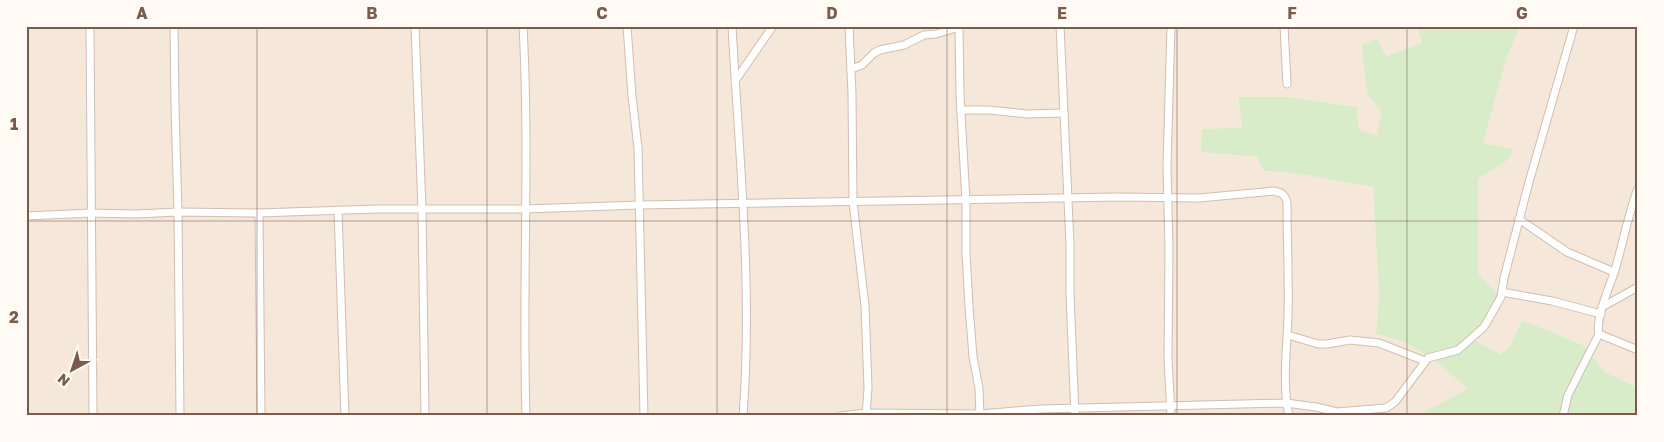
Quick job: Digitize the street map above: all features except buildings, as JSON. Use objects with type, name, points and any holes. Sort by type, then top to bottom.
[{"type":"street","points":[[90,26],[93,416]]},
{"type":"street","points":[[174,26],[180,416]]},
{"type":"street","points":[[415,26],[422,210],[425,416]]},
{"type":"street","points":[[523,26],[526,101],[524,318],[526,416]]},
{"type":"street","points":[[627,26],[638,148],[644,416]]},
{"type":"street","points":[[732,26],[747,273],[746,380],[743,416]]},
{"type":"street","points":[[735,81],[773,26]]},
{"type":"street","points":[[849,26],[852,202],[864,306],[868,379],[866,415]]},
{"type":"street","points":[[851,69],[862,65],[874,53],[880,50],[904,46],[924,35],[936,34],[959,26],[966,201],[966,254],[970,323],[980,415]]},
{"type":"street","points":[[1060,26],[1075,416]]},
{"type":"street","points":[[1171,26],[1168,129],[1168,358],[1171,416]]},
{"type":"street","points":[[1284,26],[1287,84]]},
{"type":"street","points":[[839,416],[980,415],[1074,408],[1286,404],[1316,407],[1333,412],[1386,408],[1396,402],[1428,358],[1458,350],[1480,332],[1499,300],[1556,86],[1574,26]]},
{"type":"street","points":[[961,110],[989,110],[1027,114],[1064,113]]},
{"type":"street","points":[[1563,416],[1568,395],[1599,334],[1598,330],[1602,311],[1638,188]]},
{"type":"street","points":[[26,216],[91,213],[525,209],[639,205],[966,201],[1168,196],[1207,197],[1281,193],[1285,196],[1287,203],[1289,280],[1286,404],[1288,416]]},
{"type":"street","points":[[338,210],[345,416]]},
{"type":"street","points":[[259,212],[261,416]]},
{"type":"street","points":[[1520,219],[1567,252],[1614,272]]},
{"type":"street","points":[[1502,292],[1602,311],[1638,287]]},
{"type":"street","points":[[1288,334],[1318,344],[1350,340],[1385,344],[1425,361]]},
{"type":"street","points":[[1599,334],[1638,350]]},
{"type":"shaded area","points":[[26,26],[1417,26],[1422,43],[1386,56],[1377,39],[1367,94],[1381,111],[1377,135],[1359,131],[1357,107],[1287,97],[1238,97],[1242,128],[1201,152],[1257,157],[1265,171],[1294,173],[1373,187],[1379,295],[1376,334],[1402,341],[1436,361],[1469,389],[1416,416],[26,416]]},
{"type":"shaded area","points":[[1520,26],[1638,26],[1638,388],[1605,372],[1583,345],[1522,320],[1510,346],[1501,354],[1476,341],[1498,295],[1478,273],[1478,179],[1508,160],[1513,149],[1483,143],[1507,57]]},
{"type":"green space","points":[[1417,26],[1520,26],[1507,57],[1483,143],[1513,149],[1508,160],[1478,179],[1478,273],[1498,295],[1476,341],[1501,354],[1510,346],[1522,320],[1583,345],[1605,372],[1638,388],[1638,416],[1416,416],[1468,389],[1436,361],[1402,341],[1376,334],[1379,295],[1373,187],[1294,173],[1264,171],[1257,157],[1201,152],[1202,129],[1242,128],[1238,97],[1287,97],[1357,107],[1359,130],[1377,135],[1381,111],[1367,94],[1362,45],[1377,38],[1386,56],[1422,43]]}]
